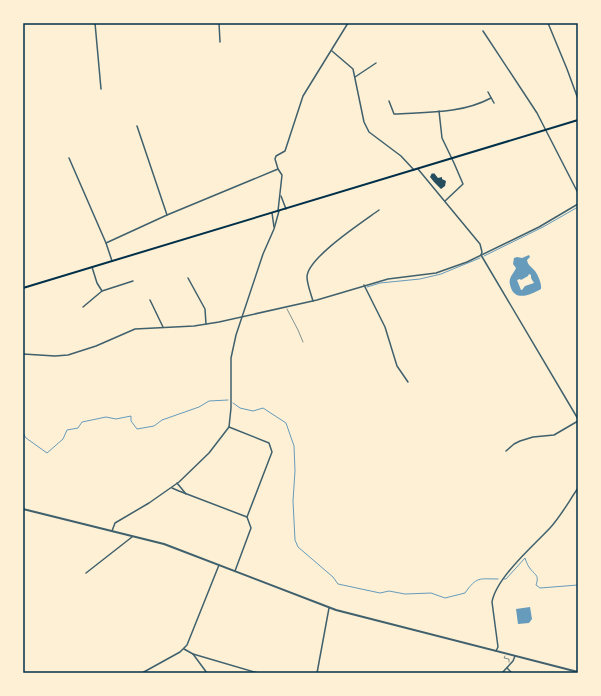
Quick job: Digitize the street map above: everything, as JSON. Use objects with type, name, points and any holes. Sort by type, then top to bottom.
[{"type":"main road","points":[[23,288],[578,120]]},
{"type":"street","points":[[95,23],[100,89]]},
{"type":"street","points":[[219,23],[220,42]]},
{"type":"street","points":[[112,530],[115,523],[172,488],[209,453],[229,427],[231,408],[231,358],[236,335],[263,254],[274,229],[281,195],[282,175],[278,169],[275,159],[276,156],[285,151],[304,96],[348,23]]},
{"type":"street","points":[[548,23],[578,99]]},
{"type":"street","points":[[483,31],[537,113],[578,193]]},
{"type":"street","points":[[332,50],[351,67],[355,77],[364,122],[369,132],[401,156],[414,170]]},
{"type":"street","points":[[355,77],[376,63]]},
{"type":"street","points":[[488,92],[494,103]]},
{"type":"street","points":[[389,102],[394,114],[454,111],[471,107],[491,98]]},
{"type":"street","points":[[439,111],[442,138],[463,184],[445,201]]},
{"type":"street","points":[[137,126],[166,215]]},
{"type":"street","points":[[69,158],[106,243],[112,262]]},
{"type":"street","points":[[106,243],[166,215],[278,169]]},
{"type":"street","points":[[418,169],[480,244],[482,252],[481,255],[578,420],[554,435],[524,440],[514,444],[506,451]]},
{"type":"street","points":[[281,195],[286,209]]},
{"type":"street","points":[[23,354],[56,356],[68,355],[96,346],[135,329],[206,324],[242,318],[313,301],[388,279],[436,273],[467,262],[539,227],[578,204]]},
{"type":"street","points":[[313,301],[307,277],[308,271],[317,259],[339,240],[379,210]]},
{"type":"street","points":[[272,213],[274,229]]},
{"type":"street","points":[[92,267],[97,283],[102,291]]},
{"type":"street","points":[[188,278],[205,309],[206,324]]},
{"type":"street","points":[[83,307],[102,291],[133,281]]},
{"type":"street","points":[[364,286],[385,327],[397,366],[408,382]]},
{"type":"street","points":[[150,300],[163,327]]},
{"type":"street","points":[[229,427],[269,443],[272,452],[247,517],[251,528],[235,571]]},
{"type":"street","points":[[177,483],[186,494]]},
{"type":"street","points":[[172,488],[247,517]]},
{"type":"street","points":[[496,651],[498,647],[492,602],[493,596],[509,572],[557,519],[578,488]]},
{"type":"street","points":[[23,508],[164,544],[329,608],[578,672]]},
{"type":"street","points":[[86,573],[133,536]]},
{"type":"street","points":[[142,673],[184,649],[187,645],[219,565]]},
{"type":"street","points":[[317,673],[329,608]]},
{"type":"street","points":[[184,649],[193,654],[258,673]]},
{"type":"street","points":[[193,654],[207,673]]},
{"type":"street","points":[[502,673],[513,661],[514,656]]},
{"type":"street","points":[[507,668],[512,673]]},
{"type":"path","points":[[286,308],[298,330],[302,342]]},
{"type":"water","points":[[529,255],[530,257],[527,260],[537,275],[541,289],[524,296],[520,296],[513,292],[510,281],[516,268],[513,264],[514,258],[522,258]],"holes":[[[529,274],[531,275],[534,283],[525,286],[521,290],[517,280],[521,280]]]},
{"type":"water","points":[[530,607],[532,619],[529,623],[518,624],[516,609]]},
{"type":"building","points":[[432,173],[434,173],[438,178],[442,177],[442,179],[446,181],[445,186],[441,189],[434,182],[430,177]]},
{"type":"waterway","points":[[484,256],[543,227],[578,207]]},
{"type":"waterway","points":[[367,287],[380,283],[420,279],[441,274],[480,258]]},
{"type":"waterway","points":[[23,433],[26,438],[47,453],[63,439],[67,430],[78,428],[82,422],[106,417],[116,419],[131,416],[131,421],[137,429],[154,426],[162,420],[199,407],[209,401],[228,400]]},
{"type":"waterway","points":[[233,403],[240,408],[253,411],[263,408],[286,423],[294,446],[295,471],[293,501],[295,540],[298,547],[333,577],[338,584],[380,593],[389,591],[405,594],[431,593],[445,598],[465,593],[476,581],[498,579]]},
{"type":"waterway","points":[[504,579],[506,579],[525,558],[527,564],[536,575],[536,585],[540,588],[578,585]]}]
